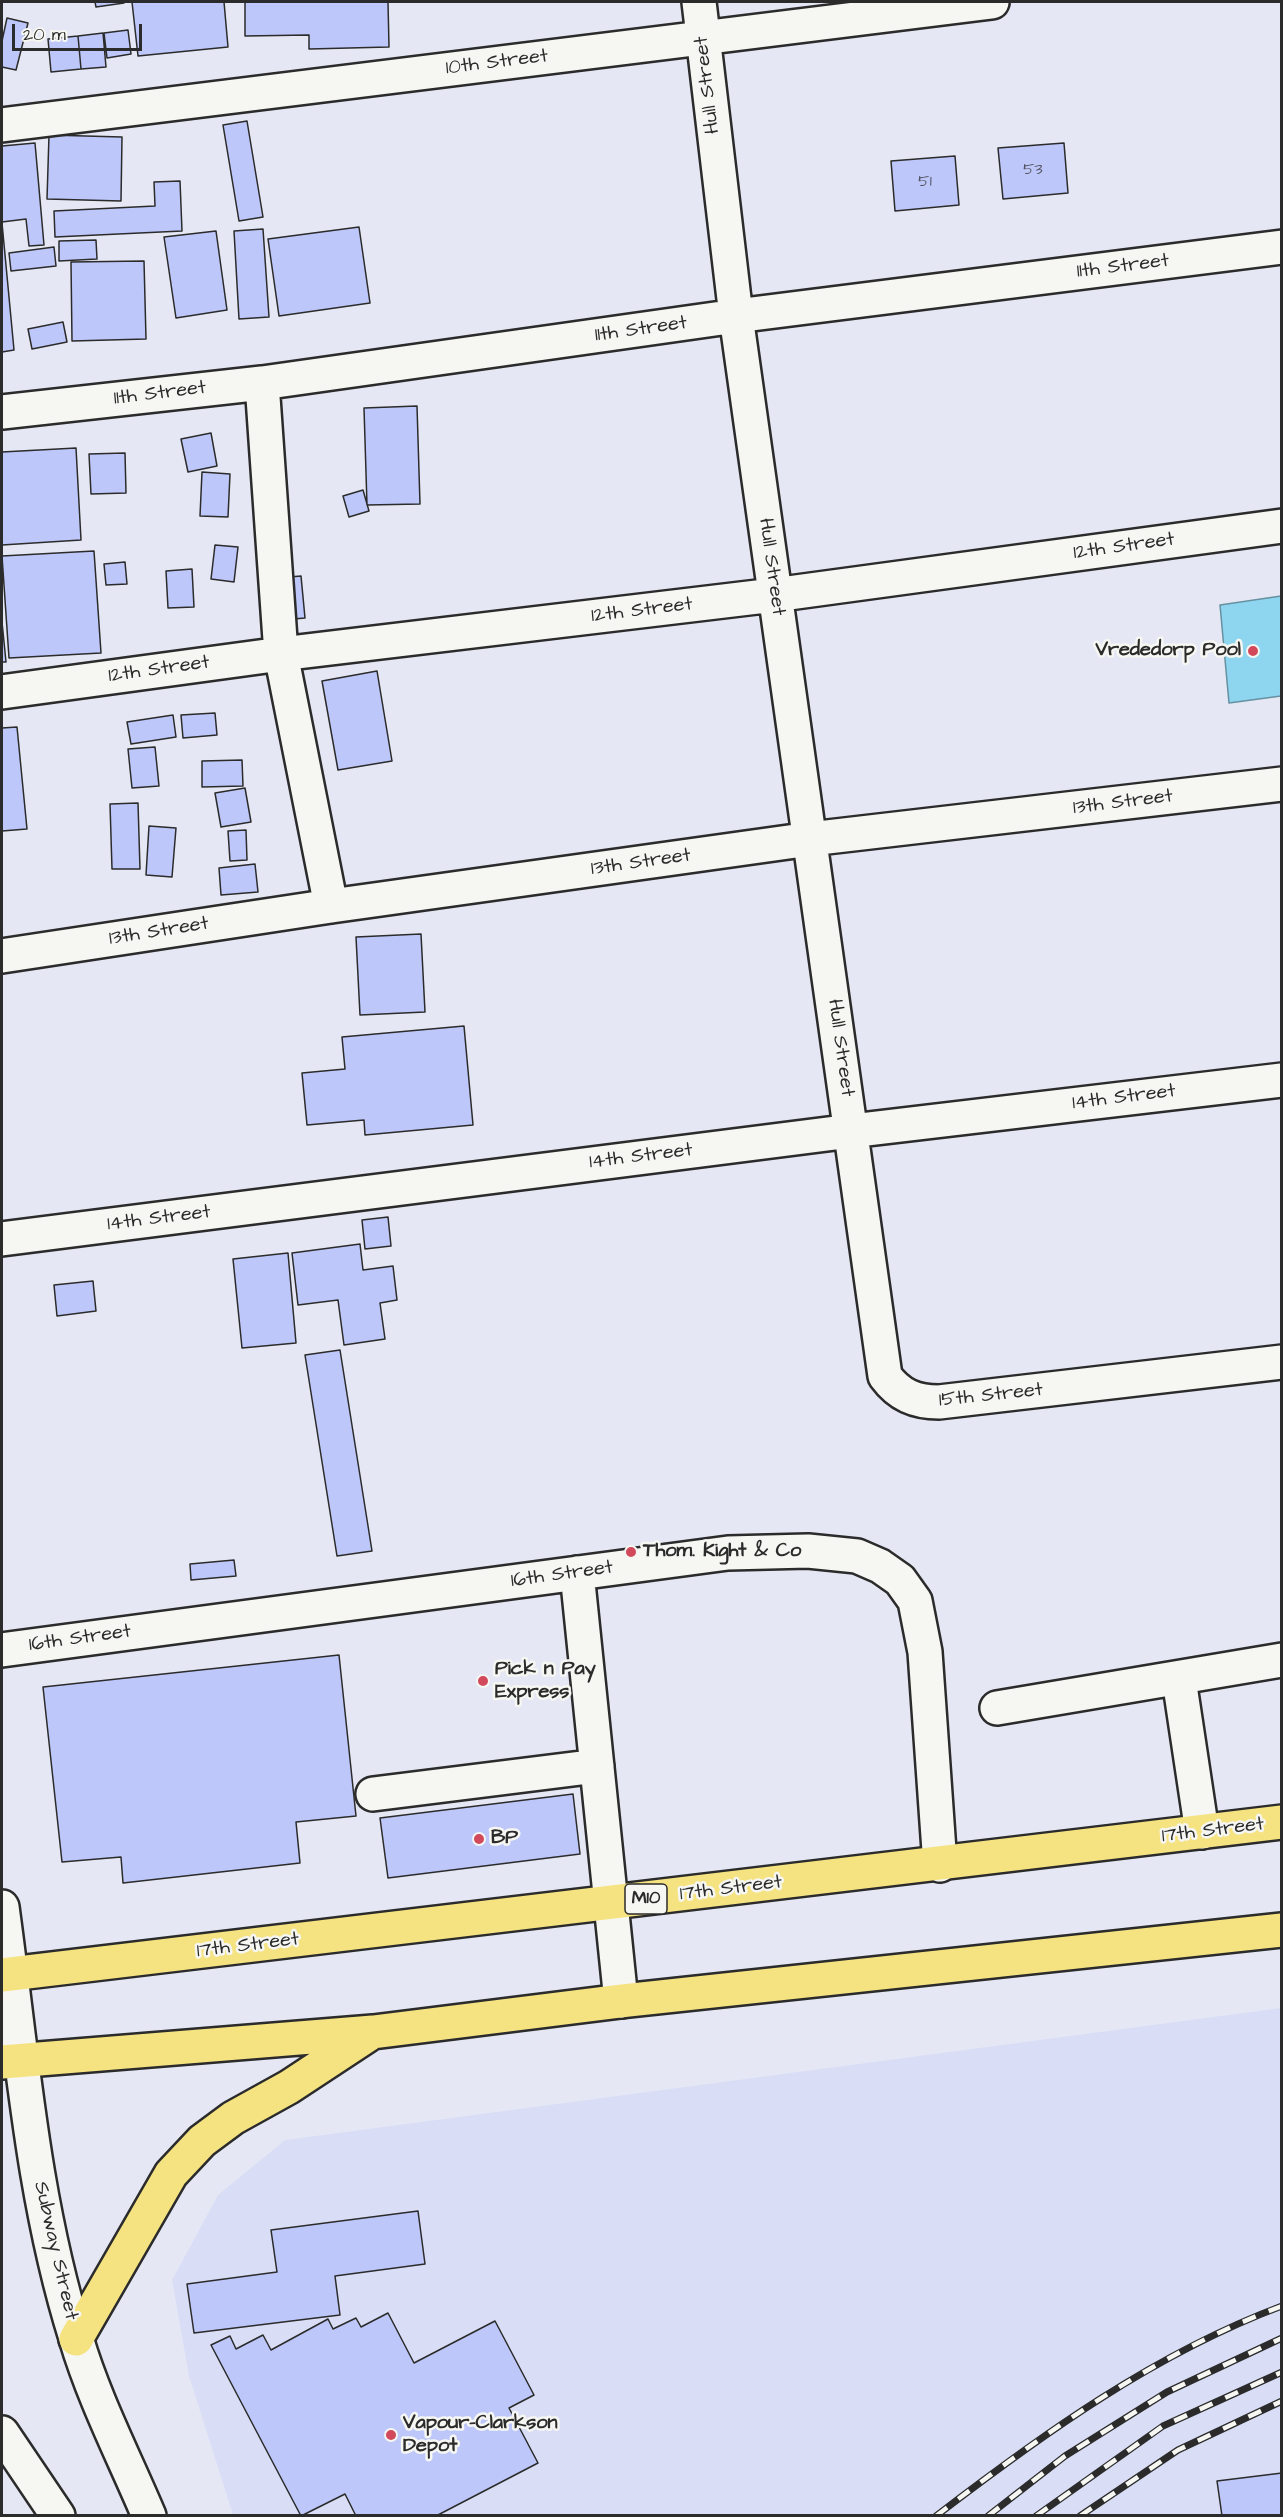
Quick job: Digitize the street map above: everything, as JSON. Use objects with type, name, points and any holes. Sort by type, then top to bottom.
[{"type":"main road","name":"17th Street","points":[[6,1974],[1281,1822]]},
{"type":"main road","points":[[11,2061],[373,2032],[621,2001],[1281,1930]]},
{"type":"main road","points":[[76,2339],[171,2174],[202,2141],[233,2118],[289,2087],[373,2032]]},
{"type":"street","name":"Hull Street","points":[[699,2],[736,316],[851,1131]]},
{"type":"street","name":"10th Street","points":[[2,125],[992,2]]},
{"type":"street","name":"11th Street","points":[[2,412],[262,383],[736,316],[1281,247]]},
{"type":"street","points":[[262,383],[281,654],[331,906]]},
{"type":"street","name":"12th Street","points":[[2,692],[281,654],[774,595],[1281,526]]},
{"type":"street","name":"13th Street","points":[[2,956],[331,906],[810,839],[1281,784]]},
{"type":"street","name":"14th Street","points":[[2,1239],[851,1131],[1281,1080]]},
{"type":"street","name":"15th Street","points":[[851,1131],[881,1359],[885,1376],[894,1389],[923,1402],[939,1402],[1281,1362]]},
{"type":"street","name":"16th Street","points":[[2,1650],[728,1553],[808,1551],[857,1556],[880,1566],[900,1580],[915,1600],[924,1652],[940,1864]]},
{"type":"street","points":[[578,1573],[621,2001]]},
{"type":"street","points":[[997,1708],[1281,1660]]},
{"type":"street","points":[[1179,1679],[1202,1832]]},
{"type":"street","points":[[373,1794],[597,1766]]},
{"type":"street","name":"Subway Street","points":[[2,1907],[11,2061],[41,2201],[76,2339],[149,2516]]},
{"type":"street","points":[[2,2433],[58,2516]]},
{"type":"shaded area","points":[[1281,2008],[1281,2515],[233,2515],[189,2376],[172,2280],[218,2195],[285,2140]]},
{"type":"water","name":"Vrededorp Pool","points":[[1281,596],[1281,696],[1229,703],[1220,605]]},
{"type":"building","points":[[95,2],[124,2],[124,3],[96,7]]},
{"type":"building","points":[[132,2],[224,2],[228,47],[138,56]]},
{"type":"building","points":[[245,2],[388,2],[389,47],[309,49],[309,35],[245,36]]},
{"type":"building","points":[[7,18],[28,23],[16,70],[2,67],[2,41]]},
{"type":"building","points":[[128,30],[131,54],[107,58],[104,33]]},
{"type":"building","points":[[103,33],[106,67],[81,69],[78,36]]},
{"type":"building","points":[[78,36],[81,69],[51,72],[48,39]]},
{"type":"building","points":[[247,121],[263,217],[239,221],[223,125]]},
{"type":"building","points":[[49,135],[122,137],[121,201],[47,199]]},
{"type":"building","points":[[35,143],[44,245],[29,246],[26,219],[2,222],[2,146]]},
{"type":"building","points":[[1064,143],[1068,193],[1003,199],[998,148]]},
{"type":"building","points":[[955,156],[959,205],[895,211],[891,161]]},
{"type":"building","points":[[180,181],[182,231],[55,237],[54,211],[155,206],[154,182]]},
{"type":"building","points":[[2,223],[14,350],[2,352]]},
{"type":"building","points":[[359,227],[370,303],[279,316],[268,239]]},
{"type":"building","points":[[263,229],[269,317],[239,319],[234,231]]},
{"type":"building","points":[[216,231],[227,310],[176,318],[164,237]]},
{"type":"building","points":[[96,240],[97,259],[59,261],[59,241]]},
{"type":"building","points":[[54,247],[56,266],[11,271],[9,253]]},
{"type":"building","points":[[144,261],[146,339],[72,341],[71,262]]},
{"type":"building","points":[[63,322],[67,342],[32,349],[28,329]]},
{"type":"building","points":[[417,406],[420,504],[367,505],[364,408]]},
{"type":"building","points":[[211,433],[217,466],[188,472],[181,439]]},
{"type":"building","points":[[76,448],[81,540],[2,545],[2,452]]},
{"type":"building","points":[[125,453],[126,493],[91,494],[89,454]]},
{"type":"building","points":[[202,472],[230,474],[228,517],[200,516]]},
{"type":"building","points":[[363,490],[369,511],[349,517],[343,496]]},
{"type":"building","points":[[215,545],[238,547],[234,582],[211,579]]},
{"type":"building","points":[[94,551],[101,653],[9,658],[2,556]]},
{"type":"building","points":[[125,562],[127,584],[106,585],[104,564]]},
{"type":"building","points":[[192,569],[194,607],[168,608],[166,571]]},
{"type":"building","points":[[301,576],[305,618],[282,620],[278,578]]},
{"type":"building","points":[[2,622],[6,662],[2,662]]},
{"type":"building","points":[[377,671],[392,761],[338,770],[322,681]]},
{"type":"building","points":[[215,713],[217,735],[183,738],[181,715]]},
{"type":"building","points":[[173,715],[176,737],[131,744],[127,722]]},
{"type":"building","points":[[17,727],[27,829],[2,831],[2,728]]},
{"type":"building","points":[[155,747],[159,786],[132,788],[128,749]]},
{"type":"building","points":[[242,760],[243,786],[202,787],[202,761]]},
{"type":"building","points":[[245,788],[251,822],[221,827],[215,793]]},
{"type":"building","points":[[138,803],[140,869],[112,869],[110,804]]},
{"type":"building","points":[[149,826],[176,828],[172,877],[146,875]]},
{"type":"building","points":[[246,830],[247,860],[230,861],[228,831]]},
{"type":"building","points":[[255,864],[258,892],[221,895],[219,868]]},
{"type":"building","points":[[421,934],[425,1012],[360,1015],[356,937]]},
{"type":"building","points":[[464,1026],[473,1125],[365,1135],[364,1120],[307,1125],[302,1073],[345,1069],[342,1037]]},
{"type":"building","points":[[388,1217],[391,1246],[365,1249],[362,1220]]},
{"type":"building","points":[[360,1244],[363,1270],[393,1266],[397,1300],[380,1303],[385,1339],[344,1345],[338,1300],[298,1305],[292,1253]]},
{"type":"building","points":[[288,1253],[296,1343],[242,1348],[233,1259]]},
{"type":"building","points":[[93,1281],[96,1311],[57,1316],[54,1285]]},
{"type":"building","points":[[340,1350],[372,1551],[337,1556],[305,1355]]},
{"type":"building","points":[[234,1560],[236,1576],[191,1580],[190,1564]]},
{"type":"building","points":[[339,1655],[356,1816],[296,1822],[300,1863],[123,1883],[121,1857],[62,1862],[43,1687]]},
{"type":"building","points":[[573,1794],[580,1854],[388,1878],[380,1818]]},
{"type":"building","points":[[418,2211],[425,2264],[335,2276],[340,2315],[194,2333],[187,2284],[277,2272],[271,2230]]},
{"type":"building","name":"Vapour-Clarkson Depot","points":[[388,2313],[414,2363],[495,2321],[534,2395],[509,2408],[538,2463],[436,2516],[356,2516],[345,2494],[301,2516],[211,2345],[230,2336],[236,2349],[263,2335],[271,2350],[328,2319],[333,2329],[356,2318],[361,2327]]},
{"type":"building","points":[[1282,2473],[1282,2516],[1222,2516],[1217,2481]]},
{"type":"railway","points":[[936,2516],[1017,2455],[1101,2398],[1189,2348],[1235,2325],[1282,2306]]},
{"type":"railway","points":[[988,2516],[1065,2456],[1167,2392],[1282,2338]]},
{"type":"railway","points":[[1036,2516],[1163,2426],[1282,2372]]},
{"type":"railway","points":[[1080,2516],[1178,2450],[1282,2401]]},
{"type":"place","name":"Vrededorp Pool","points":[[1253,651]]},
{"type":"place","name":"Thom. Kight & Co","points":[[631,1552]]},
{"type":"place","name":"Pick n Pay Express","points":[[483,1681]]},
{"type":"place","name":"BP","points":[[479,1839]]},
{"type":"place","name":"Vapour-Clarkson Depot","points":[[391,2435]]}]
